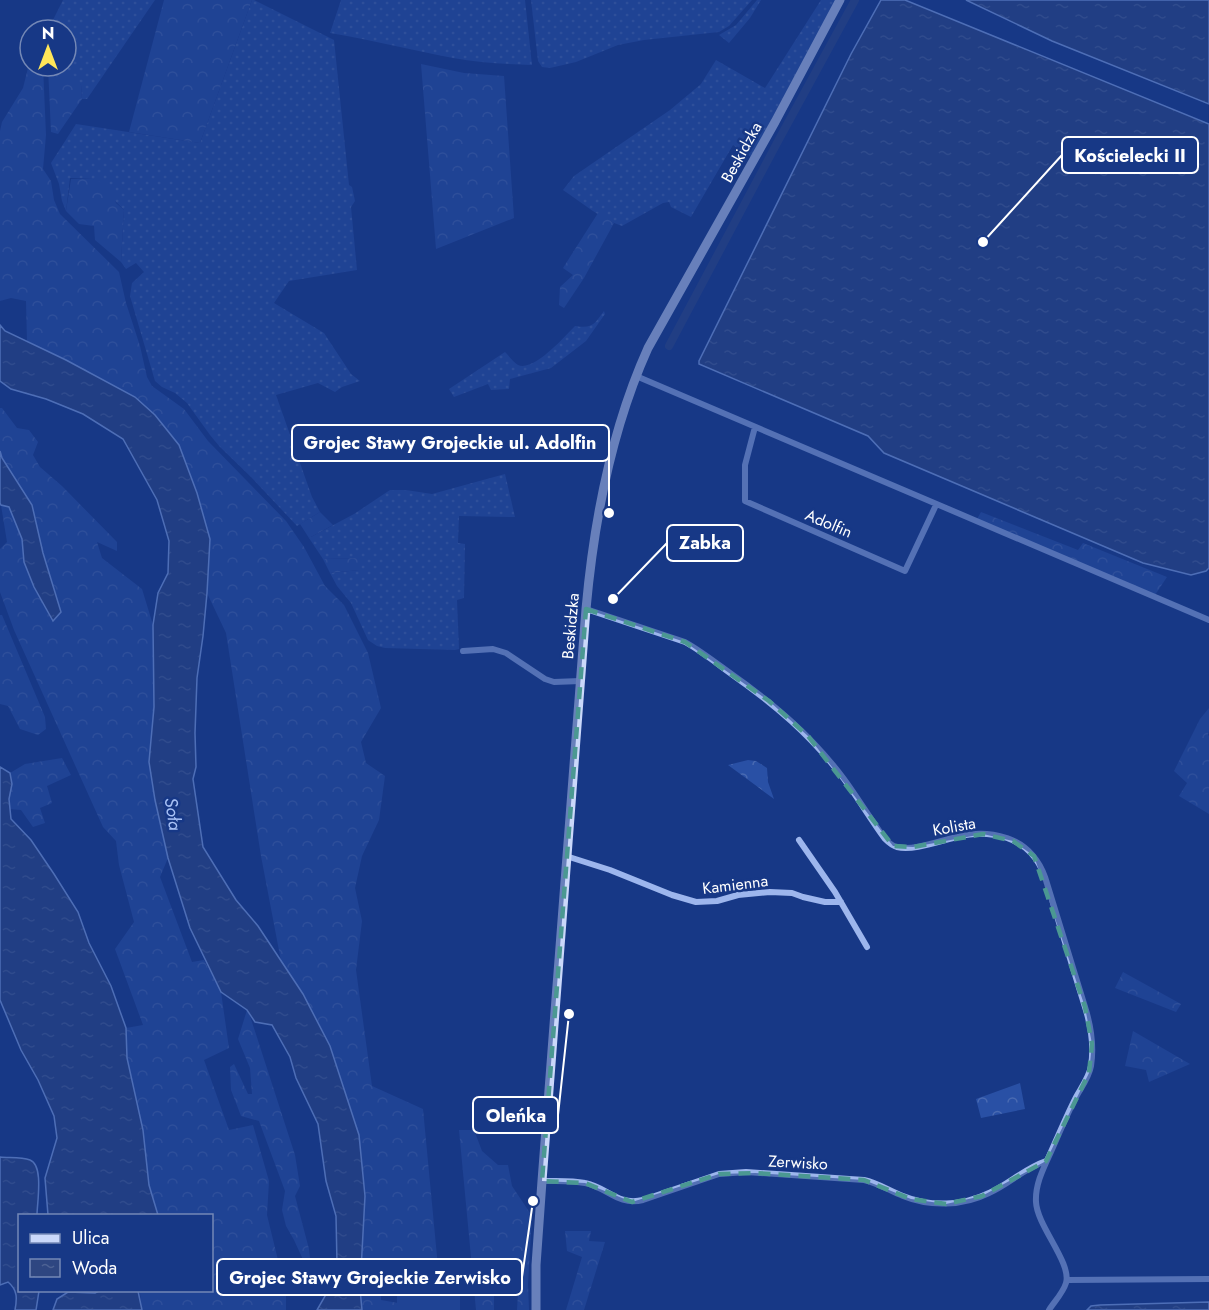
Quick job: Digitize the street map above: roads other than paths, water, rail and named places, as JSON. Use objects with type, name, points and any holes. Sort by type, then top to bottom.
[{"type":"main road","name":"Beskidzka","points":[[536,1310],[536,1265],[566,856],[590,561],[600,503],[616,439],[636,376],[654,336],[840,0]]},
{"type":"street","points":[[636,376],[1209,620]]},
{"type":"street","name":"Adolfin","points":[[755,427],[745,465],[745,501],[905,571],[936,505]]},
{"type":"street","name":"Kolista","points":[[586,609],[685,642],[769,701],[807,736],[843,778],[885,839],[893,846],[913,847],[966,835],[984,834],[1013,841],[1034,856],[1045,877],[1086,1007],[1092,1044],[1089,1073],[1046,1161],[1038,1186],[1036,1206],[1064,1267],[1067,1280]]},
{"type":"street","points":[[463,651],[506,652],[545,679],[554,682],[580,681]]},
{"type":"street","points":[[799,840],[841,902],[867,947]]},
{"type":"street","name":"Kamienna","points":[[566,856],[696,902],[717,901],[738,895],[770,892],[792,893],[825,902],[841,902]]},
{"type":"street","name":"Zerwisko","points":[[542,1181],[585,1183],[616,1198],[632,1202],[719,1174],[755,1173],[864,1180],[911,1199],[946,1204],[970,1201],[982,1196],[998,1189],[1027,1169],[1046,1161]]},
{"type":"street","points":[[1049,1310],[1067,1280],[1209,1279]]},
{"type":"water","points":[[881,0],[905,0],[1209,124],[1209,568],[1206,571],[1191,575],[1143,563],[884,453],[868,436],[699,364],[851,54]]},
{"type":"water","points":[[966,0],[1209,0],[1209,104],[1052,41]]},
{"type":"water","name":"Soła","points":[[0,325],[5,331],[135,397],[155,415],[179,445],[197,493],[210,539],[203,636],[197,678],[196,767],[193,779],[203,847],[236,900],[258,926],[303,994],[330,1046],[359,1135],[365,1196],[360,1289],[362,1310],[317,1310],[328,1291],[337,1264],[336,1216],[326,1181],[318,1124],[296,1078],[290,1057],[272,1025],[255,1022],[247,1010],[221,992],[190,928],[168,858],[149,762],[154,707],[153,625],[158,593],[168,573],[169,541],[157,500],[123,439],[83,414],[46,399],[11,389],[0,381]]},
{"type":"water","points":[[0,451],[2,458],[32,505],[43,553],[61,612],[53,621],[34,587],[24,562],[22,539],[9,507],[0,503]]},
{"type":"water","points":[[0,767],[10,773],[11,819],[31,840],[78,912],[89,943],[111,986],[126,1028],[127,1058],[143,1130],[149,1185],[158,1214],[48,1214],[45,1178],[57,1138],[54,1116],[21,1050],[0,1000]]},
{"type":"water","points":[[0,1157],[30,1160],[37,1169],[38,1176],[37,1214],[18,1214],[18,1292],[39,1292],[36,1310],[15,1310],[14,1288],[8,1282],[0,1285]]},
{"type":"water","points":[[68,1292],[138,1292],[142,1310],[53,1310],[57,1299]]},
{"type":"water","points":[[1209,1302],[1209,1310],[1087,1310],[1091,1306],[1100,1305]]},
{"type":"waterway","points":[[669,346],[855,0]]},
{"type":"place","name":"Kościelecki II","points":[[983,242]]},
{"type":"place","name":"Grojec Stawy Grojeckie ul. Adolfin","points":[[609,513]]},
{"type":"place","name":"Zabka","points":[[613,599]]},
{"type":"place","name":"Oleńka","points":[[569,1014]]},
{"type":"place","name":"Grojec Stawy Grojeckie Zerwisko","points":[[533,1201]]}]
